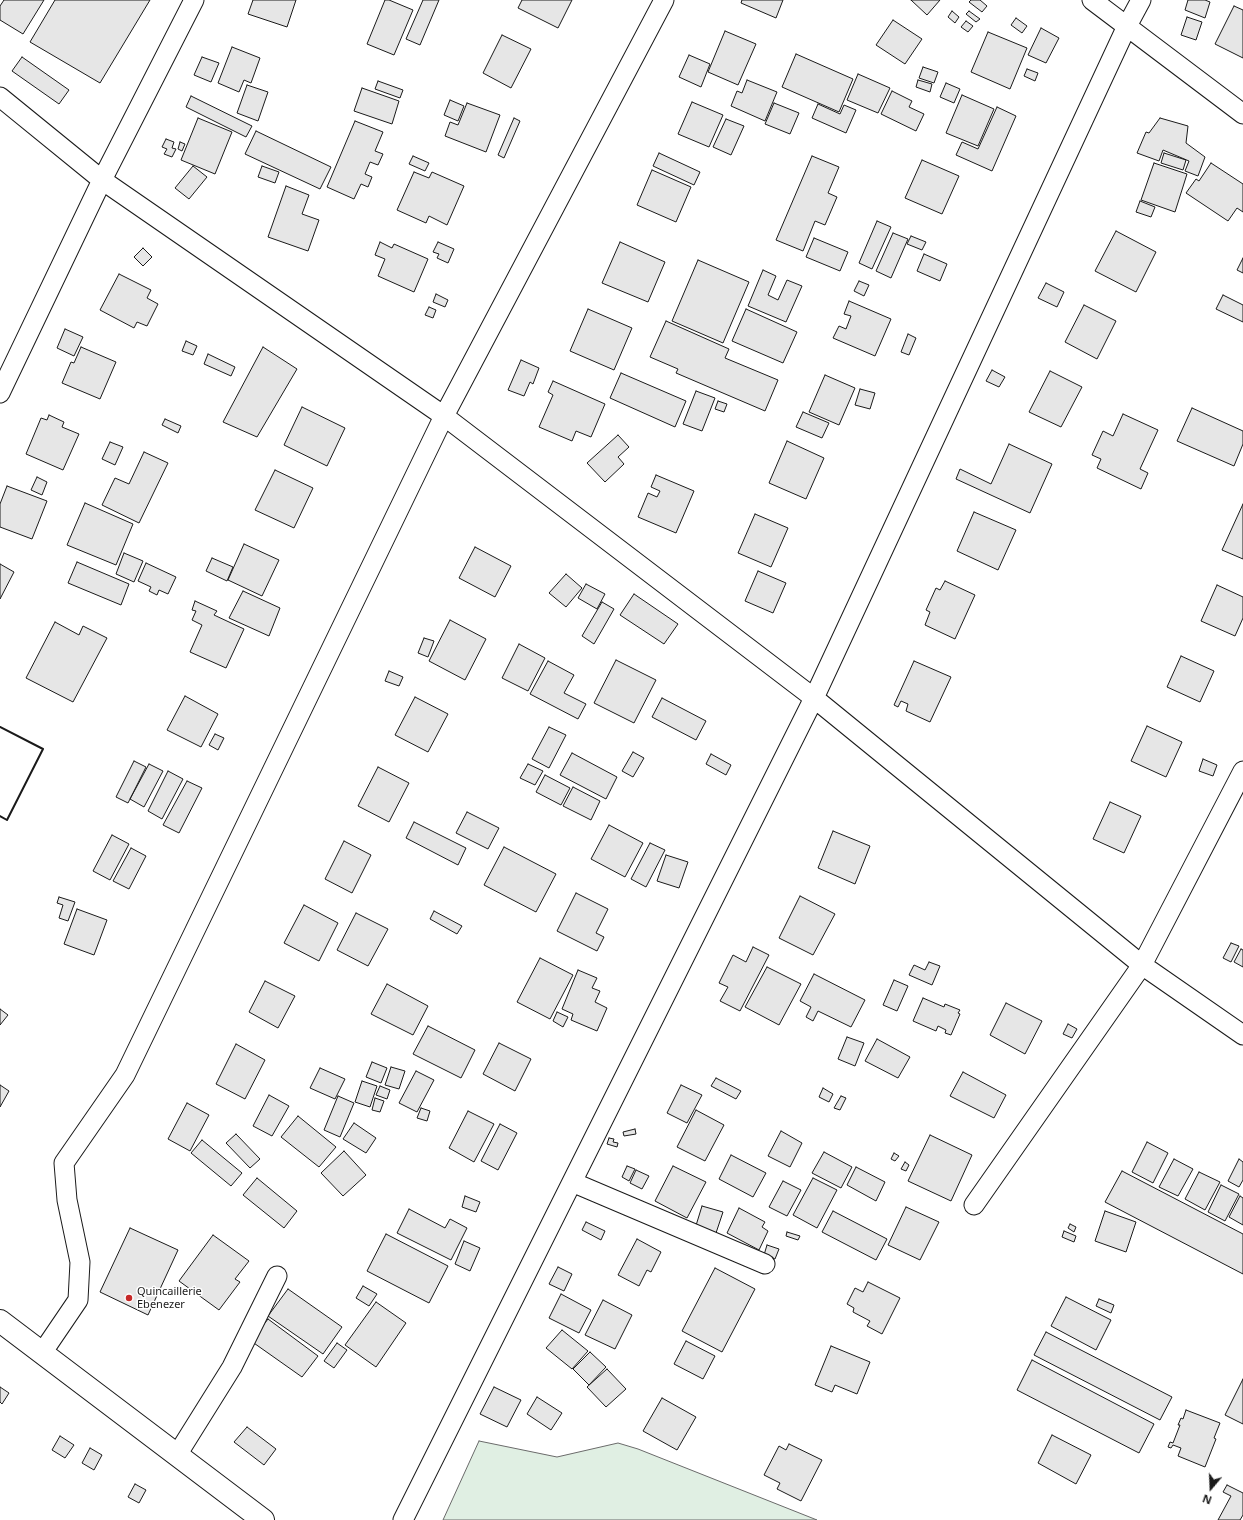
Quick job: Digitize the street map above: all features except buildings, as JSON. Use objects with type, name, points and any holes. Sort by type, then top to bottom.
[{"type":"street","points":[[0,393],[102,180],[194,0]]},
{"type":"street","points":[[42,1353],[78,1300],[80,1262],[67,1200],[64,1163],[125,1075],[444,416],[664,0]]},
{"type":"street","points":[[1092,0],[1243,114]]},
{"type":"street","points":[[403,1520],[814,698],[1127,26],[1141,0]]},
{"type":"street","points":[[0,97],[102,180],[444,416],[814,698],[1142,965],[1243,1035]]},
{"type":"street","points":[[974,1205],[1142,965],[1243,771]]},
{"type":"street","points":[[572,1182],[765,1264]]},
{"type":"street","points":[[177,1455],[232,1367],[277,1276]]},
{"type":"street","points":[[0,1321],[263,1520]]},
{"type":"green space","points":[[479,1441],[557,1457],[618,1443],[638,1449],[817,1520],[443,1520]]},
{"type":"wall","points":[[0,727],[43,749],[7,820],[0,816]]},
{"type":"place","name":"Quincaillerie Ebenezer","points":[[129,1298]]}]
